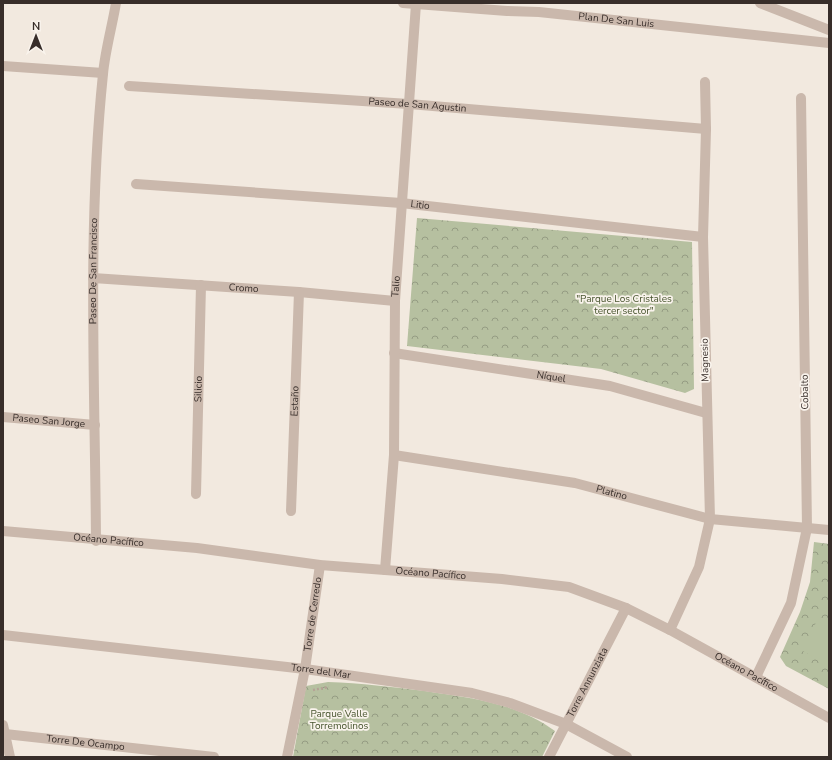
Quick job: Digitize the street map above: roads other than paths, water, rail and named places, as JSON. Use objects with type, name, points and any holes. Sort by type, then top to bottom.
[{"type":"street","name":"Paseo De San Francisco","points":[[96,541],[96,424],[93,278],[96,182],[103,73],[116,3]]},
{"type":"street","name":"Plan De San Luis","points":[[403,3],[539,7],[829,43]]},
{"type":"street","points":[[760,3],[829,30]]},
{"type":"street","name":"Talio","points":[[385,570],[394,455],[395,302],[416,4]]},
{"type":"street","points":[[3,66],[103,73]]},
{"type":"street","name":"Magnesio","points":[[670,630],[699,567],[710,519],[706,413],[703,237],[706,129],[705,82]]},
{"type":"street","name":"Paseo de San Agustin","points":[[129,86],[409,104],[706,129]]},
{"type":"street","name":"Cobalto","points":[[756,677],[790,603],[807,528],[801,98]]},
{"type":"street","name":"Litio","points":[[136,184],[401,203],[703,237]]},
{"type":"street","name":"Cromo","points":[[93,278],[299,292],[395,302]]},
{"type":"street","name":"Silicio","points":[[196,494],[201,285]]},
{"type":"street","name":"Estaño","points":[[291,511],[299,292]]},
{"type":"street","name":"Níquel","points":[[394,353],[610,386],[706,413]]},
{"type":"street","name":"Paseo San Jorge","points":[[3,417],[96,424]]},
{"type":"street","name":"Platino","points":[[394,455],[575,483],[710,519],[829,530]]},
{"type":"street","name":"Océano Pacífico","points":[[3,531],[96,541],[196,548],[320,565],[502,579],[569,587],[626,608],[670,630],[829,718]]},
{"type":"street","name":"Torre de Cerredo","points":[[287,757],[305,669],[320,565]]},
{"type":"street","name":"Torre Annunziata","points":[[549,757],[626,608]]},
{"type":"street","name":"Torre del Mar","points":[[3,635],[305,669],[472,693],[510,703],[566,724],[627,757]]},
{"type":"street","points":[[4,729],[10,757]]},
{"type":"street","name":"Torre De Ocampo","points":[[4,729],[214,757]]},
{"type":"park label","name":"\"Parque Los Cristales tercer sector\"","points":[[624,304]]},
{"type":"park label","name":"Parque Valle Torremolinos","points":[[339,720]]}]
